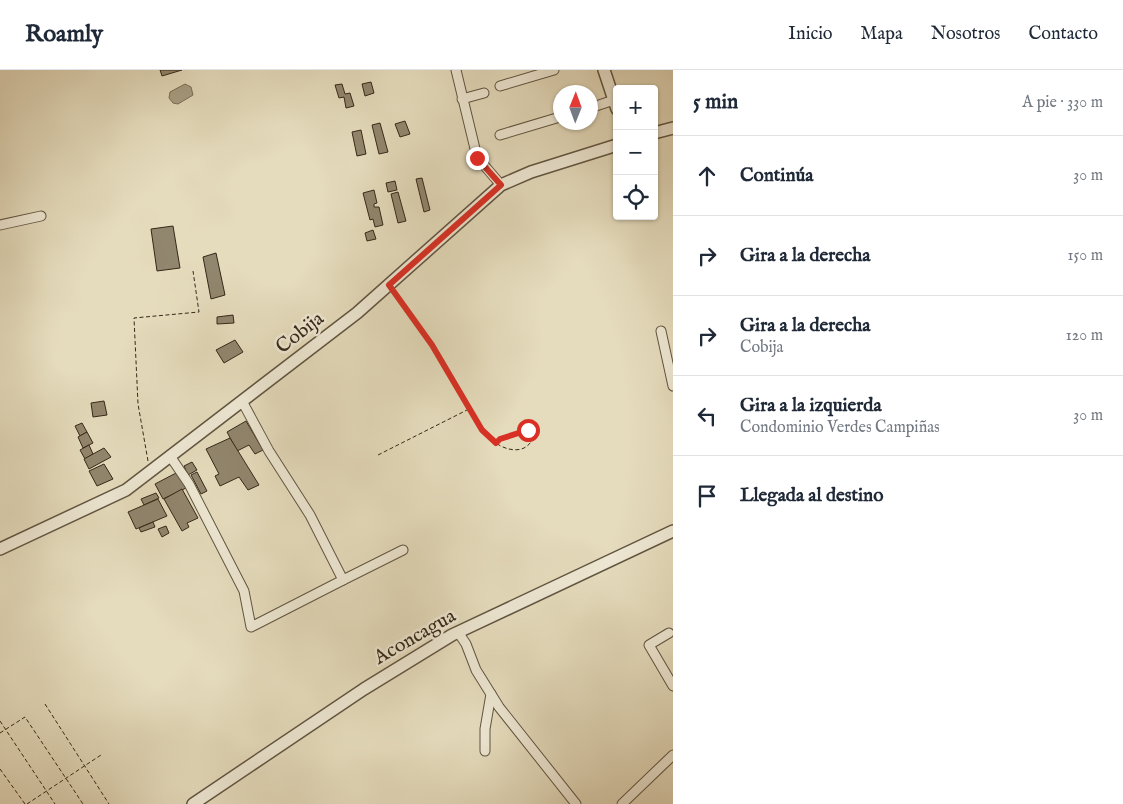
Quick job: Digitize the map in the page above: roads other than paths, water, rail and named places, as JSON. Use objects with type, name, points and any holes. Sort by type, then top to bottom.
[{"type":"street","points":[[456,70],[477,158],[501,185]]},
{"type":"street","points":[[500,86],[554,70]]},
{"type":"street","points":[[604,70],[613,99]]},
{"type":"street","points":[[462,99],[484,93]]},
{"type":"street","points":[[598,107],[613,105]]},
{"type":"street","points":[[500,135],[553,119]]},
{"type":"street","points":[[658,132],[673,128]]},
{"type":"street","name":"Cobija","points":[[0,549],[126,490],[357,313],[501,185],[530,172],[613,146]]},
{"type":"street","points":[[0,225],[41,216]]},
{"type":"street","points":[[661,331],[673,386]]},
{"type":"street","points":[[242,401],[269,450],[310,515],[343,580]]},
{"type":"street","points":[[170,456],[189,484],[244,591],[251,627],[403,550]]},
{"type":"street","name":"Aconcagua","points":[[192,804],[364,689],[458,632],[673,531]]},
{"type":"street","points":[[458,632],[466,644],[476,670],[491,694],[576,804]]},
{"type":"street","points":[[669,633],[650,645],[673,686]]},
{"type":"street","points":[[485,750],[485,729],[491,694]]},
{"type":"street","points":[[622,804],[673,755]]}]
